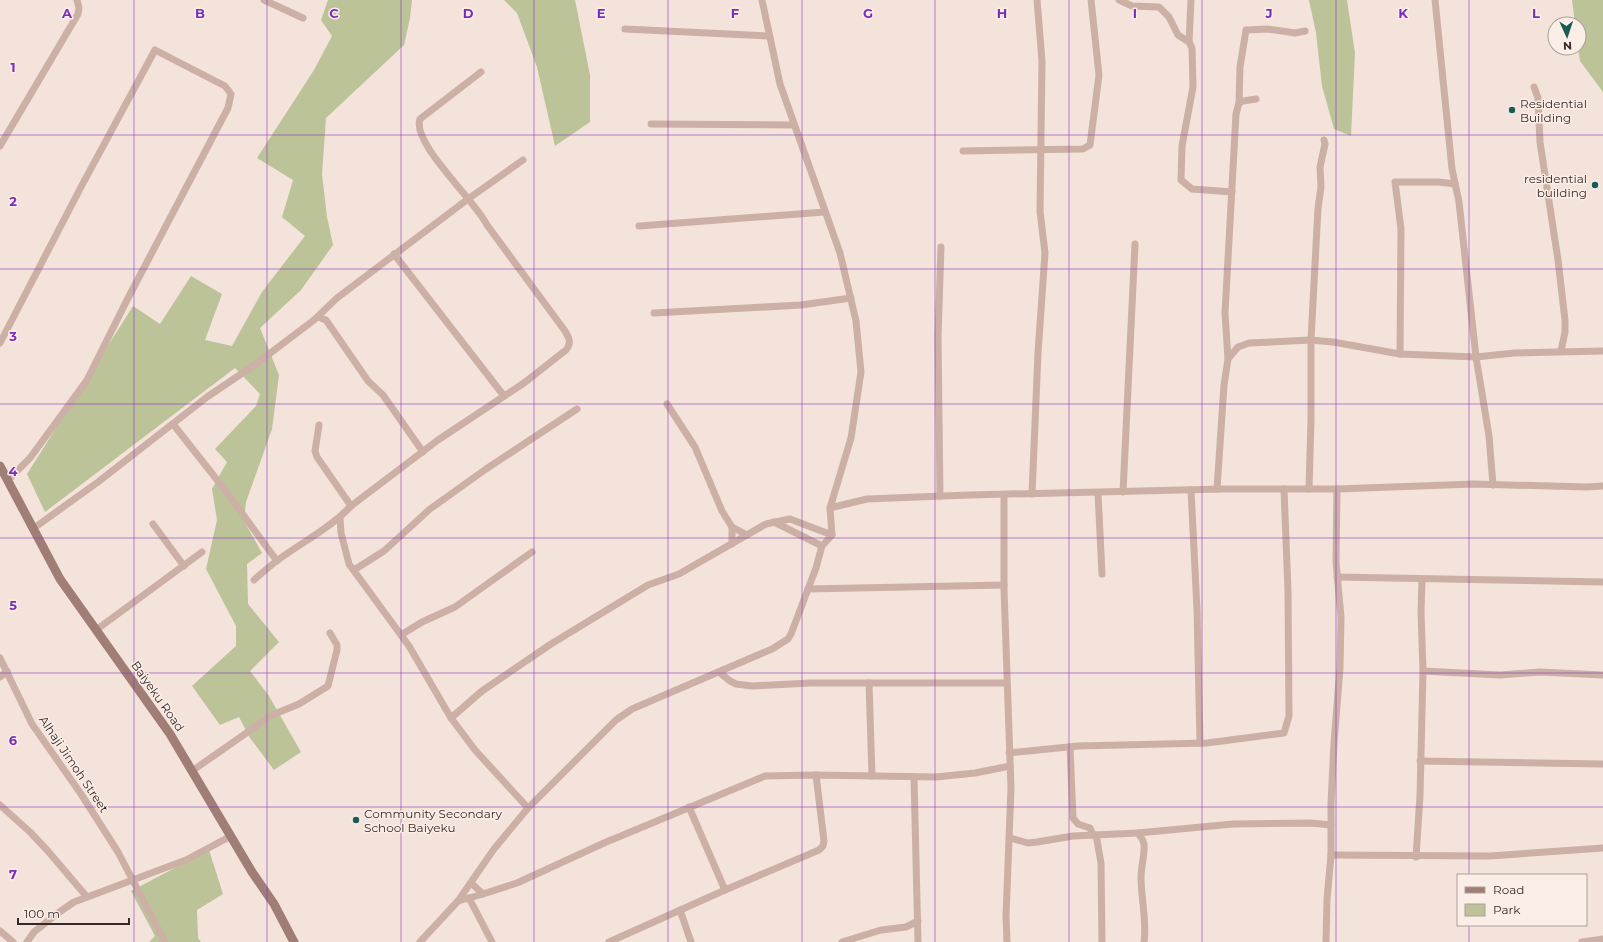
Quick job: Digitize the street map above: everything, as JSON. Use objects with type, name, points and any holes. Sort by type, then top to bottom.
[{"type":"main road","name":"Baiyeku Road","points":[[0,466],[60,579],[170,734],[252,872],[274,904],[294,942]]},
{"type":"street","points":[[0,146],[78,14],[78,0]]},
{"type":"street","points":[[264,0],[302,18]]},
{"type":"street","points":[[420,942],[458,901],[494,849],[528,808],[616,720],[632,709],[772,649],[788,639],[808,589],[822,546],[832,534],[830,508],[851,438],[861,372],[856,321],[840,253],[780,84],[762,0]]},
{"type":"street","points":[[1032,494],[1038,353],[1045,253],[1040,212],[1042,61],[1037,0]]},
{"type":"street","points":[[963,151],[1083,149],[1090,145],[1099,75],[1091,0]]},
{"type":"street","points":[[1118,0],[1132,6],[1159,7],[1169,17],[1178,35],[1189,42]]},
{"type":"street","points":[[1191,0],[1189,42],[1192,48],[1193,87],[1182,146],[1181,180],[1192,189],[1232,192]]},
{"type":"street","points":[[1435,0],[1452,169],[1460,209],[1476,357],[1489,436],[1493,485]]},
{"type":"street","points":[[625,29],[769,36]]},
{"type":"street","points":[[1217,489],[1224,385],[1228,359],[1224,313],[1236,114],[1239,103],[1240,67],[1246,30],[1268,29],[1295,33],[1305,31]]},
{"type":"street","points":[[0,343],[81,187],[155,50],[225,86],[231,94],[228,108],[127,300],[87,380],[30,458],[8,480]]},
{"type":"street","points":[[254,580],[277,561],[340,518],[351,506],[422,452],[504,396],[570,346],[570,339],[565,331],[484,219],[423,140],[418,123],[420,119],[481,72]]},
{"type":"street","points":[[1534,87],[1538,98],[1540,142],[1558,260],[1565,320],[1565,332],[1561,351]]},
{"type":"street","points":[[1239,103],[1256,99]]},
{"type":"street","points":[[651,124],[794,125]]},
{"type":"street","points":[[1308,489],[1311,419],[1311,340],[1318,208],[1321,187],[1320,167],[1325,144],[1324,140]]},
{"type":"street","points":[[34,528],[207,397],[256,364],[318,317],[337,298],[394,254],[523,160]]},
{"type":"street","points":[[1400,354],[1401,229],[1395,182],[1439,182],[1455,184]]},
{"type":"street","points":[[461,190],[462,204]]},
{"type":"street","points":[[640,226],[825,212]]},
{"type":"street","points":[[1123,492],[1134,244]]},
{"type":"street","points":[[940,496],[938,337],[941,247]]},
{"type":"street","points":[[394,254],[504,396]]},
{"type":"street","points":[[654,313],[801,305],[851,298]]},
{"type":"street","points":[[326,308],[326,320],[368,381],[383,395],[422,452]]},
{"type":"street","points":[[318,317],[326,320]]},
{"type":"street","points":[[1228,359],[1238,347],[1249,343],[1311,340],[1334,342],[1400,354],[1476,357],[1514,353],[1603,351]]},
{"type":"street","points":[[666,404],[695,447],[722,511],[732,527],[747,535]]},
{"type":"street","points":[[354,570],[384,551],[401,534],[436,504],[577,409]]},
{"type":"street","points":[[173,424],[225,490],[277,561]]},
{"type":"street","points":[[319,425],[315,451],[317,457],[351,506]]},
{"type":"street","points":[[830,508],[867,499],[940,496],[1217,489],[1337,489],[1474,484],[1587,487],[1603,486]]},
{"type":"street","points":[[1009,753],[1070,746],[1145,743],[1200,743],[1284,733],[1289,716],[1288,591],[1284,489]]},
{"type":"street","points":[[1326,942],[1327,900],[1331,855],[1334,743],[1340,668],[1341,617],[1336,562],[1337,489]]},
{"type":"street","points":[[1191,490],[1200,743]]},
{"type":"street","points":[[1098,493],[1102,574]]},
{"type":"street","points":[[1004,495],[1006,683],[1010,766],[1010,838],[1006,916],[1007,942]]},
{"type":"street","points":[[340,518],[347,557],[354,570],[401,634],[452,718],[475,750],[528,808]]},
{"type":"street","points":[[452,718],[482,690],[551,644],[648,585],[679,574],[766,524],[790,518],[832,534]]},
{"type":"street","points":[[774,522],[822,546]]},
{"type":"street","points":[[153,524],[184,566]]},
{"type":"street","points":[[732,527],[732,544]]},
{"type":"street","points":[[96,630],[202,552]]},
{"type":"street","points":[[401,634],[422,622],[455,607],[532,552]]},
{"type":"street","points":[[1337,577],[1422,580],[1603,582]]},
{"type":"street","points":[[1416,856],[1420,796],[1423,671],[1421,612],[1422,580]]},
{"type":"street","points":[[808,589],[1004,585]]},
{"type":"street","points":[[192,771],[272,715],[299,704],[328,686],[337,650],[337,645],[330,633]]},
{"type":"street","name":"Alhaji Jimoh Street","points":[[0,658],[32,724],[81,794],[118,852],[165,942]]},
{"type":"street","points":[[0,677],[7,671]]},
{"type":"street","points":[[1423,671],[1500,675],[1540,672],[1603,675]]},
{"type":"street","points":[[719,672],[736,684],[752,686],[810,683],[1006,683]]},
{"type":"street","points":[[869,683],[872,776]]},
{"type":"street","points":[[1070,746],[1073,818],[1078,824],[1090,828],[1094,835],[1101,863],[1102,942]]},
{"type":"street","points":[[1420,761],[1603,764]]},
{"type":"street","points":[[458,901],[517,883],[604,843],[765,776],[816,775],[936,777],[975,773],[1010,766]]},
{"type":"street","points":[[609,942],[724,890],[819,850],[823,846],[816,775]]},
{"type":"street","points":[[914,777],[918,939]]},
{"type":"street","points":[[0,806],[30,832],[87,897]]},
{"type":"street","points":[[689,807],[724,890]]},
{"type":"street","points":[[1010,838],[1033,842],[1045,842],[1073,836],[1138,833],[1233,824],[1311,823],[1331,825]]},
{"type":"street","points":[[1138,833],[1143,839],[1144,845],[1141,872],[1145,923],[1144,942]]},
{"type":"street","points":[[27,942],[34,932],[74,902],[186,860],[231,836]]},
{"type":"street","points":[[1331,855],[1490,856],[1603,848]]},
{"type":"street","points":[[471,883],[483,894]]},
{"type":"street","points":[[469,898],[492,942]]},
{"type":"street","points":[[680,910],[691,942]]},
{"type":"street","points":[[842,942],[881,930],[906,927],[918,921]]},
{"type":"street","points":[[906,927],[918,939]]},
{"type":"street","points":[[0,931],[13,942]]},
{"type":"street","points":[[1582,942],[1603,939]]},
{"type":"green space","points":[[328,0],[412,0],[404,45],[326,118],[322,174],[327,217],[333,245],[301,290],[260,328],[279,375],[272,429],[246,502],[244,521],[262,553],[247,564],[248,604],[279,642],[250,671],[269,696],[301,752],[274,770],[250,738],[239,717],[220,725],[192,686],[236,646],[236,626],[206,569],[217,520],[212,489],[227,462],[215,449],[256,406],[260,394],[235,368],[45,512],[27,474],[133,306],[160,324],[191,276],[222,294],[205,340],[232,346],[262,292],[305,236],[282,217],[293,180],[257,158],[314,70],[332,36],[321,20]]},
{"type":"green space","points":[[504,0],[575,0],[590,75],[590,122],[555,146],[537,67],[517,13]]},
{"type":"green space","points":[[1309,0],[1347,0],[1355,53],[1351,136],[1334,129],[1322,86],[1316,33]]},
{"type":"green space","points":[[1572,0],[1603,0],[1603,92],[1580,61],[1579,56],[1587,56],[1587,16],[1574,16]]},
{"type":"green space","points":[[209,850],[223,894],[197,910],[198,938],[201,942],[149,942],[155,936],[131,891]]},
{"type":"place","name":"Residential Building","points":[[1512,110]]},
{"type":"place","name":"residential building","points":[[1595,185]]},
{"type":"place","name":"Community Secondary School Baiyeku","points":[[356,820]]}]
